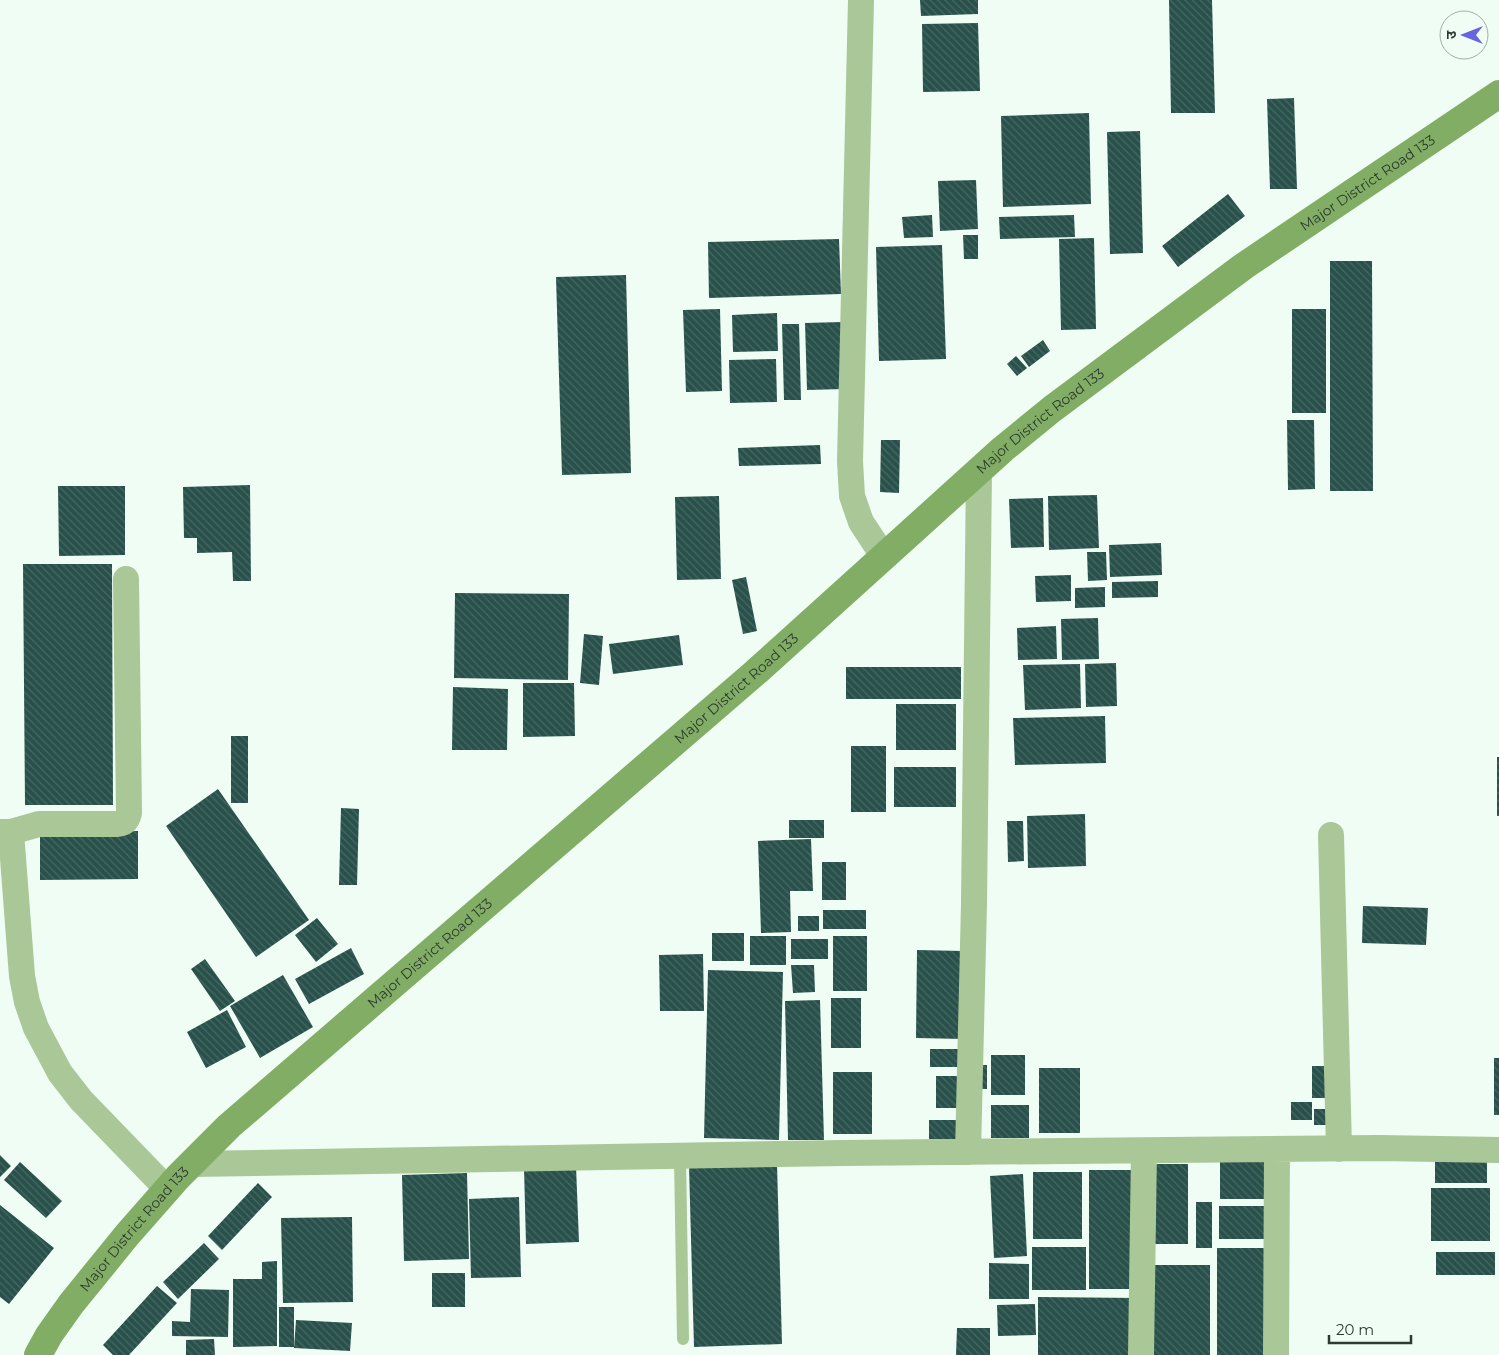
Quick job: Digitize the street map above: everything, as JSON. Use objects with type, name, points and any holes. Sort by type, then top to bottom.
[{"type":"main road","name":"Major District Road 133","points":[[38,1355],[71,1304],[127,1235],[167,1189],[229,1126],[756,672],[980,471],[1052,409],[1244,266],[1499,94]]},
{"type":"street","points":[[861,0],[850,461],[852,496],[861,522],[884,557]]},
{"type":"street","points":[[968,1152],[980,471]]},
{"type":"street","points":[[126,580],[127,819],[124,823],[116,824],[39,824],[5,832],[22,976],[27,1002],[36,1028],[60,1073],[80,1100],[167,1189]]},
{"type":"street","points":[[1331,835],[1339,1149]]},
{"type":"street","points":[[192,1164],[968,1152],[1278,1149],[1499,1150]]},
{"type":"street","points":[[1276,1355],[1278,1149]]},
{"type":"street","points":[[1141,1355],[1144,1151]]},
{"type":"lane","points":[[680,1156],[683,1339]]},
{"type":"building","points":[[920,0],[978,0],[978,14],[921,16]]},
{"type":"building","points":[[1169,0],[1212,0],[1215,113],[1171,113]]},
{"type":"building","points":[[978,23],[980,91],[923,92],[922,24]]},
{"type":"building","points":[[1294,98],[1297,189],[1270,189],[1267,99]]},
{"type":"building","points":[[1089,113],[1091,204],[1003,207],[1001,116]]},
{"type":"building","points":[[1140,131],[1143,253],[1110,254],[1107,132]]},
{"type":"building","points":[[976,180],[978,229],[940,231],[938,181]]},
{"type":"building","points":[[1228,194],[1245,216],[1178,267],[1162,246]]},
{"type":"building","points":[[932,215],[933,237],[904,238],[902,217]]},
{"type":"building","points":[[1074,215],[1075,237],[1000,239],[999,217]]},
{"type":"building","points":[[963,235],[978,235],[978,259],[964,259]]},
{"type":"building","points":[[1094,238],[1096,329],[1061,330],[1059,239]]},
{"type":"building","points":[[839,239],[841,294],[709,298],[708,242]]},
{"type":"building","points":[[942,245],[946,359],[879,361],[876,247]]},
{"type":"building","points":[[1330,261],[1372,261],[1373,491],[1330,491]]},
{"type":"building","points":[[626,275],[631,473],[562,475],[556,277]]},
{"type":"building","points":[[720,309],[722,391],[686,392],[683,310]]},
{"type":"building","points":[[1292,309],[1326,309],[1326,413],[1292,413]]},
{"type":"building","points":[[777,313],[778,351],[733,352],[732,315]]},
{"type":"building","points":[[842,322],[844,389],[807,390],[805,323]]},
{"type":"building","points":[[782,324],[799,324],[801,400],[784,400]]},
{"type":"building","points":[[1043,340],[1050,351],[1029,367],[1021,356]]},
{"type":"building","points":[[1016,356],[1027,368],[1017,376],[1007,364]]},
{"type":"building","points":[[776,359],[777,402],[730,403],[729,360]]},
{"type":"building","points":[[1287,420],[1314,420],[1315,489],[1288,490]]},
{"type":"building","points":[[881,440],[900,440],[899,493],[880,492]]},
{"type":"building","points":[[820,445],[821,464],[739,466],[738,448]]},
{"type":"building","points":[[250,485],[251,581],[233,581],[232,552],[197,553],[197,538],[184,538],[183,487]]},
{"type":"building","points":[[58,486],[125,486],[125,555],[59,556]]},
{"type":"building","points":[[1097,495],[1099,548],[1049,550],[1048,496]]},
{"type":"building","points":[[719,496],[721,579],[677,580],[675,497]]},
{"type":"building","points":[[1043,498],[1044,547],[1011,548],[1009,499]]},
{"type":"building","points":[[1161,543],[1162,575],[1110,577],[1109,545]]},
{"type":"building","points":[[1087,552],[1106,552],[1107,580],[1088,581]]},
{"type":"building","points":[[23,564],[112,564],[113,805],[25,805]]},
{"type":"building","points":[[1071,575],[1071,601],[1036,602],[1035,576]]},
{"type":"building","points":[[746,577],[757,631],[743,634],[732,580]]},
{"type":"building","points":[[1158,581],[1158,597],[1112,598],[1112,582]]},
{"type":"building","points":[[1105,587],[1105,607],[1075,608],[1075,588]]},
{"type":"building","points":[[455,593],[569,594],[568,680],[454,678]]},
{"type":"building","points":[[1098,618],[1099,659],[1062,660],[1061,619]]},
{"type":"building","points":[[1056,626],[1057,659],[1018,660],[1017,628]]},
{"type":"building","points":[[584,634],[603,636],[599,685],[580,683]]},
{"type":"building","points":[[679,635],[683,665],[613,674],[609,644]]},
{"type":"building","points":[[1116,663],[1117,706],[1086,707],[1085,664]]},
{"type":"building","points":[[1080,664],[1081,708],[1025,710],[1023,665]]},
{"type":"building","points":[[846,667],[961,667],[961,699],[846,699]]},
{"type":"building","points":[[523,683],[574,683],[575,736],[523,737]]},
{"type":"building","points":[[453,687],[508,689],[507,750],[452,750]]},
{"type":"building","points":[[896,704],[956,704],[956,750],[896,750]]},
{"type":"building","points":[[1105,716],[1106,763],[1015,765],[1013,718]]},
{"type":"building","points":[[231,736],[248,736],[248,803],[231,803]]},
{"type":"building","points":[[851,746],[886,746],[886,812],[851,812]]},
{"type":"building","points":[[1497,757],[1499,757],[1499,816],[1497,816]]},
{"type":"building","points":[[894,767],[956,767],[956,807],[894,807]]},
{"type":"building","points":[[218,789],[309,920],[256,957],[166,826]]},
{"type":"building","points":[[341,808],[359,809],[357,885],[339,885]]},
{"type":"building","points":[[1085,814],[1086,866],[1028,868],[1027,816]]},
{"type":"building","points":[[789,820],[824,820],[824,838],[789,838]]},
{"type":"building","points":[[1007,821],[1023,821],[1024,861],[1008,862]]},
{"type":"building","points":[[138,831],[138,879],[40,880],[40,832]]},
{"type":"building","points":[[811,839],[813,891],[790,891],[791,932],[761,933],[758,841]]},
{"type":"building","points":[[822,862],[846,862],[846,900],[822,900]]},
{"type":"building","points":[[1363,906],[1428,908],[1426,945],[1362,943]]},
{"type":"building","points":[[823,910],[866,910],[866,929],[823,929]]},
{"type":"building","points":[[798,916],[819,916],[819,931],[798,931]]},
{"type":"building","points":[[317,918],[338,944],[316,962],[295,935]]},
{"type":"building","points":[[712,933],[744,933],[744,961],[712,961]]},
{"type":"building","points":[[750,936],[786,936],[786,965],[750,965]]},
{"type":"building","points":[[833,936],[867,936],[867,991],[833,991]]},
{"type":"building","points":[[791,939],[828,939],[828,959],[791,959]]},
{"type":"building","points":[[351,948],[364,974],[309,1004],[295,979]]},
{"type":"building","points":[[917,950],[963,951],[963,1039],[916,1038]]},
{"type":"building","points":[[703,954],[704,1011],[660,1011],[659,955]]},
{"type":"building","points":[[205,959],[235,1001],[220,1011],[191,969]]},
{"type":"building","points":[[791,965],[814,965],[815,992],[793,993]]},
{"type":"building","points":[[708,970],[783,972],[779,1140],[704,1138]]},
{"type":"building","points":[[283,975],[313,1027],[260,1058],[230,1006]]},
{"type":"building","points":[[831,998],[861,998],[861,1048],[831,1048]]},
{"type":"building","points":[[820,1000],[824,1140],[788,1140],[785,1001]]},
{"type":"building","points":[[227,1010],[246,1047],[206,1068],[187,1032]]},
{"type":"building","points":[[930,1049],[965,1049],[965,1067],[930,1067]]},
{"type":"building","points":[[991,1055],[1025,1055],[1025,1095],[991,1095]]},
{"type":"building","points":[[1494,1058],[1499,1058],[1499,1115],[1494,1115]]},
{"type":"building","points":[[976,1065],[987,1065],[987,1089],[976,1089]]},
{"type":"building","points":[[1312,1066],[1336,1066],[1336,1098],[1312,1098]]},
{"type":"building","points":[[1039,1068],[1080,1068],[1080,1133],[1039,1133]]},
{"type":"building","points":[[833,1072],[872,1072],[872,1134],[833,1134]]},
{"type":"building","points":[[936,1076],[958,1076],[958,1108],[936,1108]]},
{"type":"building","points":[[1291,1102],[1312,1102],[1312,1120],[1291,1120]]},
{"type":"building","points":[[991,1105],[1029,1105],[1029,1138],[991,1138]]},
{"type":"building","points":[[1314,1109],[1334,1109],[1334,1125],[1314,1125]]},
{"type":"building","points":[[929,1120],[962,1120],[962,1139],[929,1139]]},
{"type":"building","points":[[0,1155],[11,1166],[0,1177]]},
{"type":"building","points":[[1435,1159],[1487,1159],[1487,1183],[1435,1183]]},
{"type":"building","points":[[1220,1160],[1267,1160],[1267,1199],[1220,1199]]},
{"type":"building","points":[[20,1162],[62,1201],[46,1218],[4,1180]]},
{"type":"building","points":[[777,1164],[782,1344],[694,1347],[689,1166]]},
{"type":"building","points":[[1146,1164],[1188,1164],[1188,1244],[1146,1244]]},
{"type":"building","points":[[576,1166],[579,1242],[526,1244],[524,1168]]},
{"type":"building","points":[[1089,1170],[1137,1170],[1137,1289],[1089,1289]]},
{"type":"building","points":[[1033,1172],[1082,1172],[1082,1239],[1033,1239]]},
{"type":"building","points":[[467,1173],[469,1259],[404,1261],[402,1175]]},
{"type":"building","points":[[1023,1174],[1027,1256],[994,1258],[990,1176]]},
{"type":"building","points":[[258,1183],[272,1197],[222,1250],[208,1236]]},
{"type":"building","points":[[1431,1188],[1490,1188],[1490,1241],[1431,1241]]},
{"type":"building","points":[[519,1197],[521,1277],[471,1278],[469,1199]]},
{"type":"building","points":[[1196,1202],[1212,1202],[1212,1248],[1196,1248]]},
{"type":"building","points":[[0,1205],[54,1248],[9,1304],[0,1297]]},
{"type":"building","points":[[1219,1206],[1274,1206],[1274,1239],[1219,1239]]},
{"type":"building","points":[[352,1217],[353,1302],[283,1303],[281,1218]]},
{"type":"building","points":[[204,1243],[219,1259],[178,1299],[163,1282]]},
{"type":"building","points":[[1032,1247],[1086,1247],[1086,1290],[1032,1290]]},
{"type":"building","points":[[1217,1248],[1267,1248],[1267,1355],[1217,1355]]},
{"type":"building","points":[[1436,1252],[1495,1252],[1495,1275],[1436,1275]]},
{"type":"building","points":[[277,1261],[277,1346],[233,1347],[233,1279],[262,1279],[262,1262]]},
{"type":"building","points":[[989,1263],[1029,1264],[1029,1299],[989,1299]]},
{"type":"building","points":[[1147,1265],[1210,1265],[1210,1355],[1147,1355]]},
{"type":"building","points":[[432,1273],[465,1273],[465,1307],[432,1307]]},
{"type":"building","points":[[157,1286],[177,1303],[129,1355],[113,1355],[103,1345]]},
{"type":"building","points":[[191,1289],[229,1290],[228,1337],[172,1336],[172,1321],[190,1322]]},
{"type":"building","points":[[1038,1297],[1138,1298],[1137,1355],[1038,1355]]},
{"type":"building","points":[[1035,1304],[1036,1335],[998,1336],[997,1305]]},
{"type":"building","points":[[279,1307],[294,1307],[294,1347],[279,1347]]},
{"type":"building","points":[[296,1320],[352,1323],[350,1351],[294,1348]]},
{"type":"building","points":[[957,1328],[990,1328],[990,1355],[956,1355]]},
{"type":"building","points":[[214,1339],[215,1355],[186,1355],[186,1340]]}]
